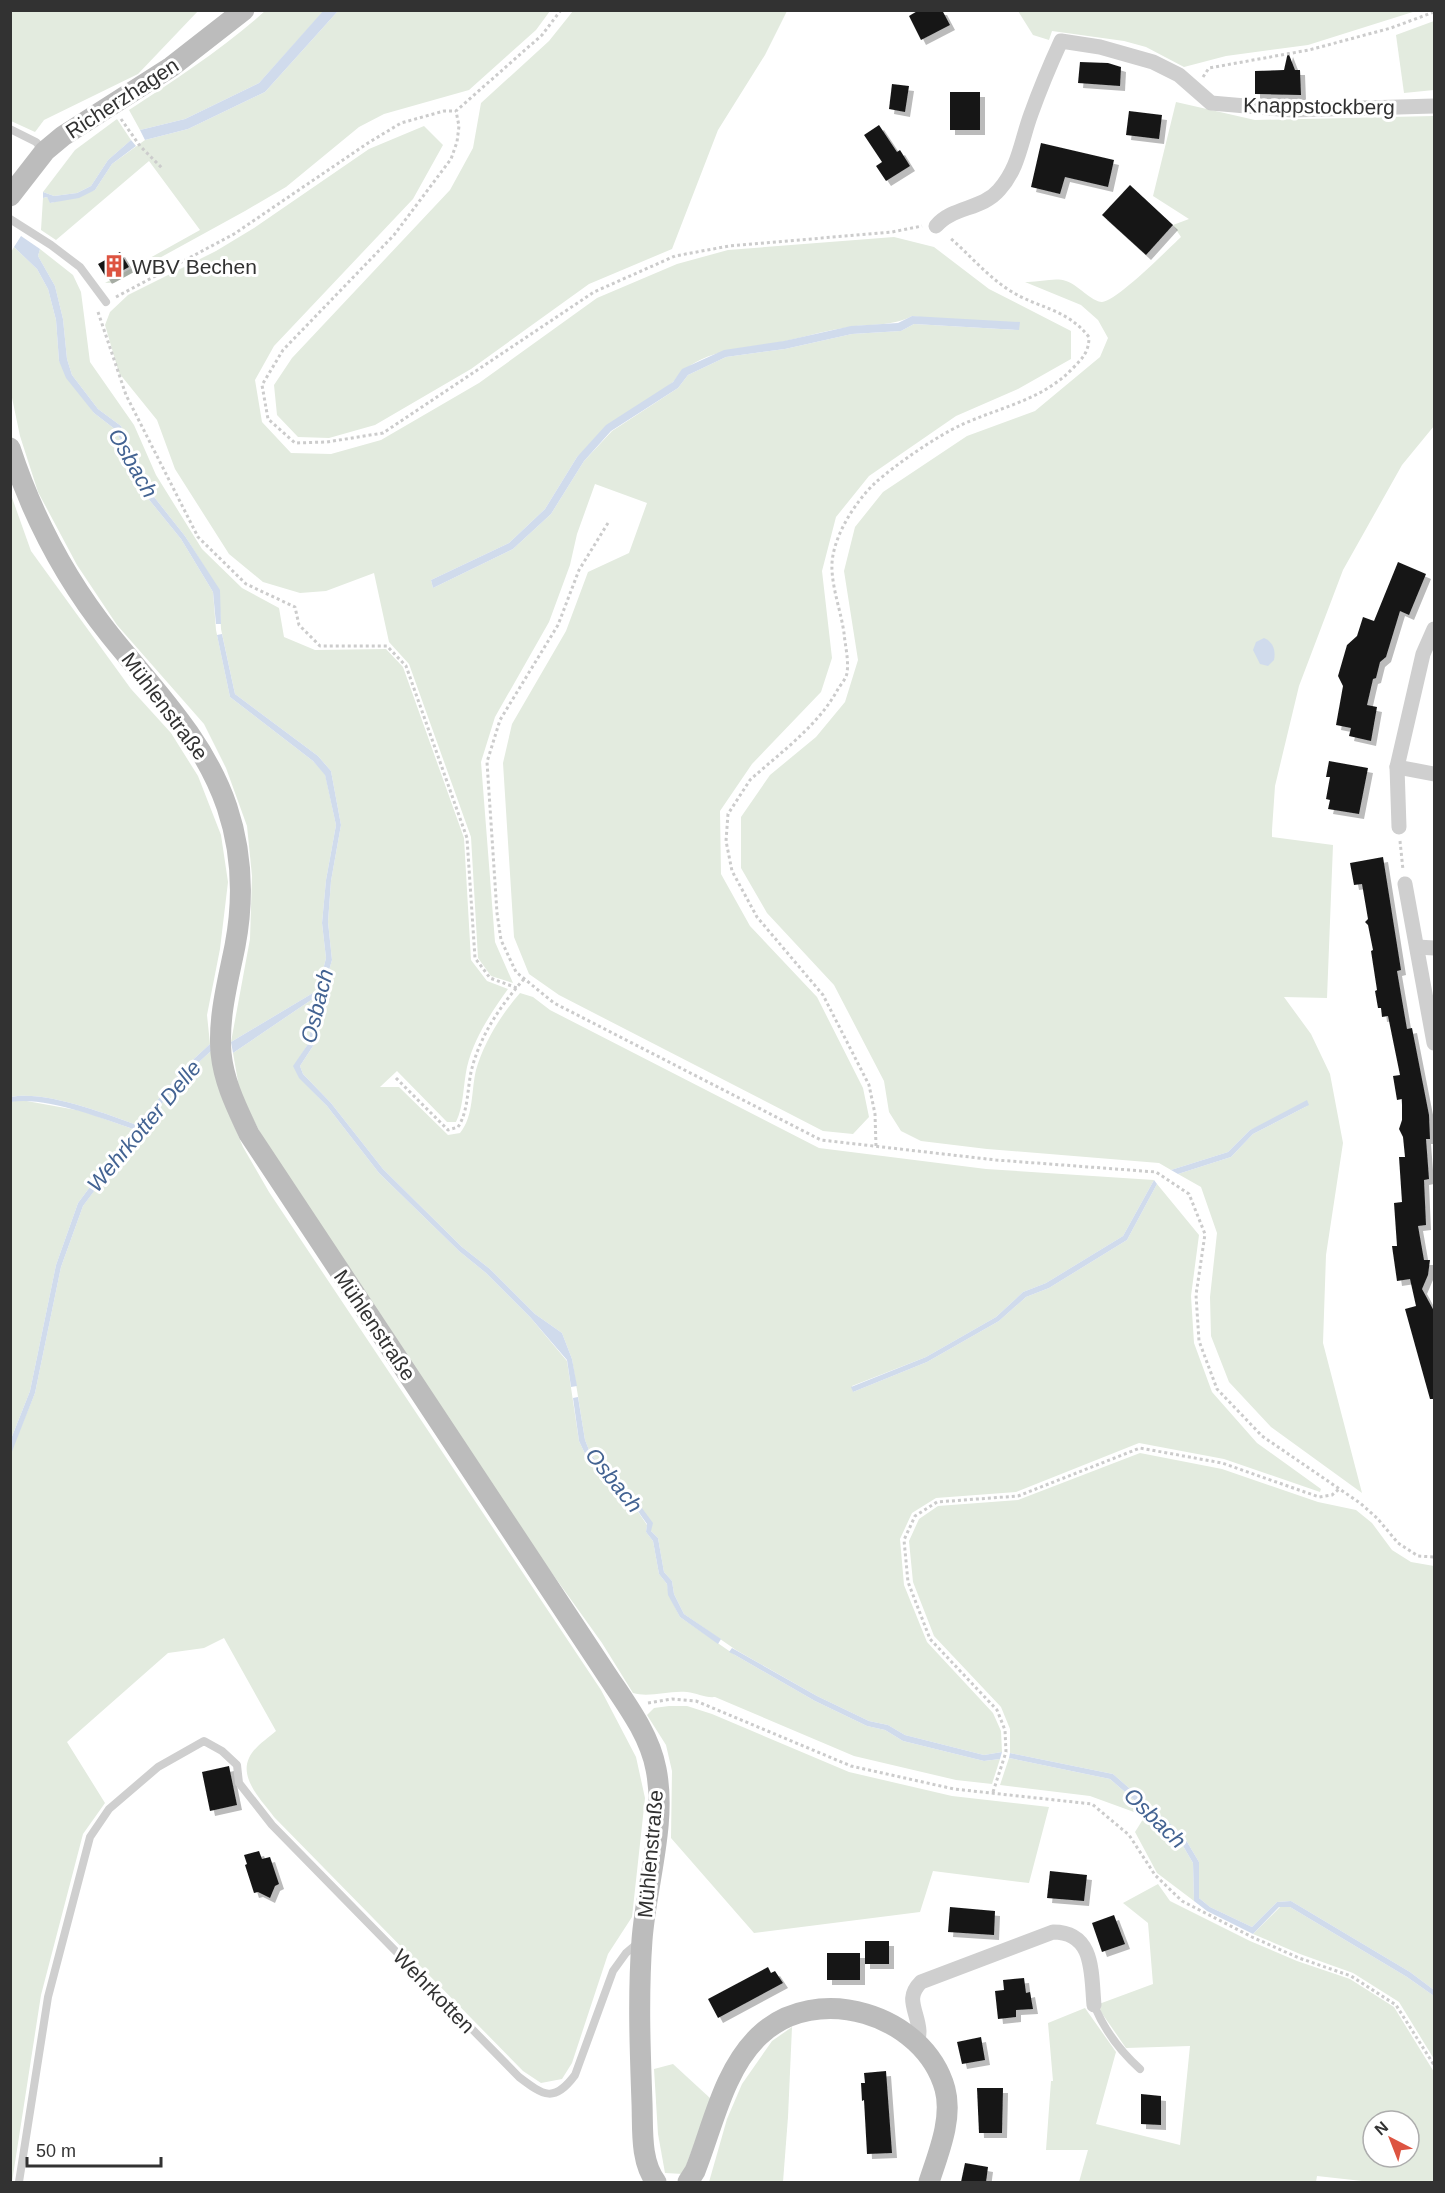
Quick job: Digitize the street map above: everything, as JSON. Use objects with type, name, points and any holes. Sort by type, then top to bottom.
[{"type":"street","name":"Richerzhagen","points":[[10,196],[45,151],[63,136],[171,67],[244,10]]},
{"type":"street","name":"Knappstockberg","points":[[936,226],[944,216],[979,205],[997,192],[1013,172],[1030,115],[1061,41],[1100,47],[1153,62],[1179,75],[1211,103],[1292,110],[1434,106]]},
{"type":"street","name":"Mühlenstraße","points":[[10,448],[25,488],[80,593],[110,635],[188,731],[209,765],[227,808],[237,842],[241,877],[238,924],[224,1002],[221,1044],[229,1089],[249,1134],[630,1710],[647,1740],[656,1767],[658,1818],[642,1939],[640,2042],[644,2151],[649,2172],[656,2182]]},
{"type":"street","points":[[1399,827],[1397,767],[1423,654],[1434,628]]},
{"type":"street","points":[[1397,767],[1434,774]]},
{"type":"street","points":[[1405,884],[1434,1043]]},
{"type":"street","points":[[1417,947],[1434,948]]},
{"type":"street","points":[[918,2045],[919,2030],[912,1996],[915,1988],[921,1982],[1053,1932],[1064,1932],[1073,1936],[1081,1943],[1089,1957],[1094,2005]]},
{"type":"street","points":[[688,2182],[701,2156],[721,2099],[751,2044],[776,2022],[797,2013],[848,2009],[889,2023],[918,2045],[940,2075],[947,2099],[944,2131],[929,2182]]},
{"type":"lane","points":[[10,129],[36,142],[45,151]]},
{"type":"lane","points":[[10,219],[80,267],[106,302]]},
{"type":"lane","name":"Wehrkotten","points":[[19,2182],[48,1996],[90,1837],[109,1809],[158,1767],[204,1741],[222,1751],[237,1765],[239,1783],[272,1825],[519,2078],[539,2093],[556,2093],[567,2086],[575,2075],[613,1971],[626,1953],[642,1939]]},
{"type":"lane","points":[[1094,2005],[1120,2049],[1140,2069]]},
{"type":"path","points":[[517,988],[490,978],[475,958],[467,838],[406,666],[387,646],[320,646],[299,625],[295,608],[246,584],[198,537],[126,395],[96,313],[106,302],[234,234],[401,123],[444,111],[456,111],[542,35],[561,10]]},
{"type":"path","points":[[1195,88],[1209,68],[1309,50],[1391,28],[1434,12]]},
{"type":"path","points":[[115,104],[120,117],[140,146],[162,168]]},
{"type":"path","points":[[456,111],[459,126],[457,142],[451,159],[394,236],[283,350],[262,385],[268,419],[295,443],[327,442],[383,433],[594,292],[675,256],[729,246],[892,232],[916,226],[936,226],[1008,289],[1024,299],[1065,315],[1079,325],[1089,337],[1087,352],[1063,378],[1024,401],[961,425],[875,483],[860,502],[845,522],[836,545],[832,569],[844,637],[847,674],[834,698],[817,719],[750,780],[728,814],[726,841],[732,871],[757,917],[823,995],[869,1085],[875,1114],[876,1146]]},
{"type":"path","points":[[608,523],[579,570],[558,626],[500,720],[487,762],[497,913],[501,940],[513,966],[524,980],[554,1003],[821,1140],[996,1160],[1156,1172],[1189,1194],[1204,1234],[1196,1295],[1199,1341],[1217,1389],[1262,1436],[1340,1488],[1377,1518],[1398,1543],[1418,1556],[1434,1557]]},
{"type":"path","points":[[1399,827],[1405,884]]},
{"type":"path","points":[[396,1078],[448,1130],[459,1127],[464,1117],[468,1086],[477,1052],[494,1018],[524,980]]},
{"type":"path","points":[[993,1792],[1006,1752],[1005,1730],[997,1710],[930,1639],[908,1582],[904,1540],[915,1516],[937,1502],[1018,1496],[1140,1448],[1222,1463],[1319,1497],[1332,1495],[1340,1488]]},
{"type":"path","points":[[630,1710],[662,1699],[696,1701],[850,1766],[954,1789],[1092,1804],[1129,1835],[1155,1875],[1182,1901],[1299,1958],[1351,1976],[1396,2005],[1434,2065]]},
{"type":"shaded area","points":[[11,10],[198,11],[138,74],[44,120],[35,132],[11,121]]},
{"type":"shaded area","points":[[265,11],[324,11],[259,83],[185,119],[140,130],[129,110],[182,75]]},
{"type":"shaded area","points":[[338,11],[550,11],[536,30],[469,90],[384,114],[359,127],[286,187],[114,283],[105,283],[200,230],[149,161],[56,240],[41,230],[43,198],[47,197],[51,203],[95,190],[112,164],[145,140],[188,129],[265,92]]},
{"type":"shaded area","points":[[573,11],[787,11],[765,55],[718,130],[672,249],[589,284],[471,369],[375,425],[329,438],[298,437],[277,415],[274,385],[292,358],[450,190],[473,148],[481,103],[549,41]]},
{"type":"shaded area","points":[[1018,11],[1416,11],[1308,45],[1226,56],[1184,67],[1146,47],[1124,41],[1052,31],[1049,40],[1033,35]]},
{"type":"shaded area","points":[[1434,21],[1434,90],[1404,93],[1396,35]]},
{"type":"shaded area","points":[[1176,102],[1255,120],[1434,116],[1434,426],[1402,465],[1343,570],[1299,686],[1275,786],[1272,830],[1272,837],[1333,845],[1327,998],[1284,997],[1311,1034],[1330,1074],[1343,1143],[1326,1255],[1323,1343],[1362,1493],[1271,1427],[1229,1382],[1211,1336],[1210,1297],[1217,1233],[1201,1187],[1178,1174],[1231,1157],[1253,1134],[1309,1105],[1250,1130],[1228,1152],[1171,1170],[1159,1163],[987,1149],[921,1141],[901,1131],[889,1112],[884,1081],[834,985],[767,913],[741,868],[741,817],[770,775],[816,737],[845,702],[858,660],[844,571],[855,527],[883,492],[967,436],[1035,411],[1100,357],[1108,338],[1098,320],[1081,305],[1025,282],[1066,281],[1102,302],[1130,284],[1181,237],[1173,225],[1189,219],[1153,196]]},
{"type":"shaded area","points":[[117,119],[131,140],[108,160],[91,186],[77,193],[54,196],[43,192],[75,150]]},
{"type":"shaded area","points":[[424,126],[443,145],[413,199],[274,346],[255,380],[262,422],[291,453],[331,454],[381,440],[479,383],[597,298],[677,264],[728,250],[894,237],[934,247],[989,289],[1071,331],[1071,359],[1018,389],[956,416],[869,476],[836,517],[822,571],[832,658],[821,692],[752,764],[720,811],[721,874],[750,926],[817,997],[863,1088],[869,1117],[853,1134],[823,1131],[559,995],[529,974],[514,937],[503,763],[512,724],[566,631],[588,572],[629,553],[647,503],[595,484],[577,534],[570,565],[549,622],[495,717],[481,762],[495,942],[513,983],[491,976],[478,958],[471,837],[409,664],[389,642],[374,573],[326,591],[300,593],[263,582],[229,554],[175,469],[157,420],[119,373],[105,325],[110,312],[128,295],[216,251],[254,228],[369,149]],"holes":[[[912,316],[1019,330],[914,324],[901,331],[852,334],[785,349],[726,357],[688,375],[678,388],[612,431],[584,461],[551,514],[513,549],[433,588],[431,580],[509,543],[545,509],[577,457],[696,362],[725,351],[786,341],[842,328],[897,322]]]},
{"type":"shaded area","points":[[14,247],[37,269],[48,289],[56,320],[59,361],[94,413],[116,430],[142,491],[181,539],[213,592],[216,630],[230,697],[313,761],[325,774],[336,825],[326,880],[322,923],[326,958],[318,990],[231,1042],[250,939],[252,876],[247,826],[226,768],[204,724],[117,625],[77,565],[38,492],[20,436],[11,393],[10,254]]},
{"type":"shaded area","points":[[40,249],[73,275],[81,292],[90,362],[134,425],[156,475],[202,549],[242,588],[279,608],[284,637],[315,650],[386,649],[403,667],[464,838],[471,960],[487,981],[508,989],[489,1017],[474,1046],[467,1067],[462,1102],[456,1122],[447,1122],[397,1071],[380,1087],[399,1087],[448,1135],[460,1133],[468,1119],[476,1070],[488,1039],[520,993],[533,997],[550,1010],[819,1148],[986,1169],[1154,1180],[1123,1236],[1046,1283],[1023,1292],[996,1317],[926,1357],[852,1386],[853,1392],[927,1362],[999,1321],[1026,1297],[1049,1288],[1127,1240],[1157,1184],[1199,1235],[1191,1296],[1194,1343],[1212,1392],[1257,1443],[1321,1489],[1320,1492],[1224,1459],[1139,1443],[1016,1492],[936,1498],[912,1513],[900,1539],[904,1585],[927,1642],[993,1713],[1001,1731],[1002,1752],[984,1755],[905,1735],[888,1725],[869,1721],[817,1696],[736,1650],[684,1614],[674,1594],[672,1581],[664,1572],[658,1538],[651,1531],[636,1500],[591,1455],[585,1440],[572,1359],[562,1333],[535,1314],[490,1269],[462,1247],[383,1169],[331,1103],[303,1074],[300,1066],[313,1046],[323,991],[332,960],[328,922],[331,881],[341,825],[331,771],[318,756],[235,694],[221,629],[219,590],[185,536],[147,488],[121,426],[98,409],[72,375],[67,359],[63,319],[55,286],[38,256]]},
{"type":"shaded area","points":[[10,492],[31,551],[131,689],[171,733],[198,776],[221,835],[228,882],[220,949],[207,1015],[210,1044],[183,1069],[137,1125],[57,1100],[25,1096],[11,1097]]},
{"type":"shaded area","points":[[317,996],[308,1044],[294,1066],[299,1077],[327,1106],[379,1173],[530,1317],[567,1361],[579,1441],[587,1458],[632,1503],[647,1525],[646,1532],[653,1541],[659,1574],[667,1584],[669,1595],[680,1617],[735,1655],[815,1701],[867,1726],[885,1730],[903,1741],[984,1761],[1000,1759],[992,1784],[956,1780],[854,1756],[715,1697],[687,1692],[646,1695],[633,1693],[602,1643],[539,1555],[267,1146],[240,1093],[233,1053]]},
{"type":"shaded area","points":[[211,1051],[221,1095],[243,1147],[269,1192],[601,1690],[636,1757],[645,1798],[632,1917],[608,1954],[572,2063],[562,2079],[541,2083],[523,2071],[274,1817],[254,1790],[247,1774],[249,1758],[261,1743],[276,1731],[224,1638],[204,1648],[168,1653],[67,1742],[105,1803],[83,1834],[41,1995],[11,2182],[10,1454],[35,1393],[61,1267],[83,1206],[137,1132],[187,1073]]},
{"type":"shaded area","points":[[21,1100],[82,1111],[133,1129],[78,1203],[56,1265],[30,1391],[11,1439],[10,1102]]},
{"type":"shaded area","points":[[1140,1453],[1222,1469],[1318,1502],[1356,1510],[1372,1523],[1392,1550],[1411,1562],[1434,1566],[1434,1990],[1410,1972],[1291,1901],[1277,1902],[1252,1927],[1210,1907],[1199,1898],[1199,1862],[1183,1835],[1113,1774],[1010,1753],[1010,1729],[1001,1707],[934,1636],[913,1582],[909,1541],[919,1519],[938,1506],[1018,1500]]},
{"type":"shaded area","points":[[687,1706],[712,1714],[849,1772],[952,1796],[1049,1807],[1029,1883],[933,1871],[920,1912],[754,1933],[671,1838],[672,1771],[666,1745],[647,1715],[654,1708]]},
{"type":"shaded area","points":[[1009,1758],[1110,1779],[1179,1839],[1193,1863],[1194,1901],[1157,1873],[1135,1832],[1145,1816],[1090,1796],[1000,1785]]},
{"type":"shaded area","points":[[1158,1884],[1170,1901],[1250,1941],[1297,1961],[1350,1979],[1394,2007],[1434,2072],[1434,2182],[1371,2182],[1317,2176],[1316,2182],[1079,2182],[1088,2150],[1046,2150],[1051,2081],[1053,2081],[1048,2023],[1085,2008],[1116,2052],[1096,2124],[1180,2145],[1190,2046],[1126,2048],[1101,2012],[1099,2004],[1153,1984],[1148,1923],[1123,1903]]},
{"type":"shaded area","points":[[1280,1907],[1290,1907],[1407,1977],[1434,1996],[1434,2059],[1399,2002],[1353,1973],[1253,1934]]},
{"type":"shaded area","points":[[792,2027],[783,2182],[709,2182],[727,2119],[742,2084],[772,2041]]},
{"type":"shaded area","points":[[673,2064],[711,2099],[683,2174],[665,2173],[658,2134],[654,2069]]},
{"type":"water","points":[[324,10],[338,11],[265,92],[188,129],[145,140],[140,130],[185,119],[259,83]]},
{"type":"water","points":[[131,140],[136,146],[112,164],[95,190],[79,198],[50,203],[47,197],[43,198],[43,192],[54,196],[77,193],[91,186],[108,160]]},
{"type":"water","name":"Osbach","points":[[21,236],[40,249],[38,256],[55,286],[63,319],[67,359],[72,375],[98,409],[121,426],[147,488],[185,536],[220,590],[221,624],[216,624],[213,592],[181,539],[142,491],[116,430],[94,413],[66,378],[59,361],[56,320],[48,289],[37,269],[14,247]]},
{"type":"water","points":[[912,316],[1020,322],[1019,330],[914,324],[901,331],[852,334],[785,349],[726,357],[688,375],[678,388],[611,431],[584,461],[551,514],[513,549],[433,588],[431,580],[509,543],[545,509],[577,457],[606,425],[673,382],[682,369],[724,350],[784,341],[851,326],[898,323]]},
{"type":"water","name":"Osbach","points":[[222,634],[235,694],[318,756],[331,771],[341,825],[331,881],[328,922],[332,960],[323,991],[313,1046],[300,1066],[303,1074],[331,1103],[383,1169],[462,1247],[490,1269],[535,1314],[562,1333],[572,1359],[577,1386],[571,1387],[567,1360],[530,1317],[379,1173],[327,1106],[299,1078],[293,1066],[308,1044],[317,996],[233,1053],[231,1042],[318,990],[326,958],[322,923],[326,880],[336,825],[325,775],[313,761],[230,697],[217,635]]},
{"type":"water","points":[[1264,638],[1272,644],[1275,653],[1274,660],[1268,666],[1260,664],[1253,650],[1256,642]]},
{"type":"water","points":[[210,1044],[211,1051],[187,1073],[138,1132],[83,1206],[61,1267],[35,1393],[11,1454],[11,1439],[30,1391],[56,1265],[78,1203],[133,1129],[56,1105],[24,1101],[11,1102],[11,1097],[25,1096],[57,1100],[137,1125],[183,1069]]},
{"type":"water","points":[[1307,1100],[1309,1105],[1253,1134],[1231,1157],[1178,1174],[1171,1170],[1228,1152],[1250,1130]]},
{"type":"water","points":[[1154,1180],[1157,1184],[1127,1240],[1049,1288],[1026,1297],[999,1321],[927,1362],[853,1392],[851,1387],[926,1357],[996,1317],[1023,1292],[1046,1283],[1123,1236]]},
{"type":"water","name":"Osbach","points":[[578,1397],[585,1440],[591,1455],[636,1500],[653,1523],[651,1531],[658,1538],[664,1572],[672,1581],[674,1594],[684,1614],[721,1639],[718,1644],[680,1617],[668,1595],[667,1584],[659,1574],[653,1541],[646,1532],[647,1524],[632,1503],[587,1458],[579,1441],[573,1398]]},
{"type":"water","points":[[732,1648],[817,1696],[869,1721],[888,1725],[905,1735],[984,1755],[1002,1752],[1000,1759],[984,1761],[903,1741],[885,1730],[867,1726],[815,1701],[729,1652]]},
{"type":"water","name":"Osbach","points":[[1010,1753],[1113,1774],[1183,1835],[1199,1862],[1199,1898],[1210,1907],[1252,1927],[1277,1902],[1291,1901],[1410,1972],[1434,1990],[1434,1996],[1407,1977],[1290,1907],[1279,1907],[1253,1934],[1207,1911],[1194,1901],[1193,1863],[1179,1839],[1110,1779],[1009,1758]]},
{"type":"building","points":[[919,10],[942,10],[950,25],[921,40],[909,16]]},
{"type":"building","points":[[1288,52],[1295,70],[1300,70],[1301,95],[1255,94],[1255,71],[1284,70]]},
{"type":"building","points":[[1080,62],[1108,63],[1121,67],[1120,86],[1078,83]]},
{"type":"building","points":[[892,84],[909,86],[905,112],[889,109]]},
{"type":"building","points":[[950,92],[980,92],[980,130],[950,130]]},
{"type":"building","points":[[1129,111],[1162,115],[1159,139],[1126,135]]},
{"type":"building","points":[[879,125],[897,152],[900,150],[910,166],[886,181],[876,166],[882,162],[864,135]]},
{"type":"building","points":[[1041,143],[1114,160],[1108,187],[1065,177],[1060,194],[1031,187]]},
{"type":"building","points":[[1130,185],[1173,225],[1146,255],[1102,215]]},
{"type":"building","name":"WBV Bechen","points":[[120,252],[129,267],[107,279],[98,264]]},
{"type":"building","points":[[1398,562],[1426,574],[1409,615],[1400,611],[1386,657],[1380,662],[1376,678],[1373,679],[1367,705],[1377,707],[1371,741],[1349,736],[1351,728],[1336,725],[1343,686],[1338,676],[1347,645],[1357,636],[1363,617],[1374,621]]},
{"type":"building","points":[[1329,761],[1368,768],[1359,814],[1328,809],[1330,800],[1326,799],[1330,777],[1326,777]]},
{"type":"building","points":[[1383,857],[1401,970],[1397,971],[1407,1029],[1412,1028],[1429,1115],[1430,1139],[1426,1139],[1429,1179],[1424,1180],[1426,1225],[1418,1226],[1424,1260],[1430,1260],[1428,1275],[1422,1289],[1434,1311],[1434,1399],[1430,1399],[1405,1309],[1416,1306],[1410,1279],[1397,1281],[1392,1246],[1397,1246],[1394,1203],[1402,1202],[1399,1157],[1405,1157],[1403,1137],[1399,1129],[1402,1120],[1402,1099],[1397,1100],[1393,1076],[1400,1075],[1388,1016],[1382,1017],[1381,1008],[1378,1008],[1371,951],[1373,950],[1368,925],[1365,922],[1368,919],[1362,884],[1354,885],[1350,863]]},
{"type":"building","points":[[229,1766],[237,1805],[210,1811],[202,1772]]},
{"type":"building","points":[[259,1851],[262,1859],[270,1857],[279,1884],[275,1886],[270,1898],[258,1892],[254,1893],[245,1865],[247,1864],[244,1855]]},
{"type":"building","points":[[1050,1871],[1087,1875],[1084,1901],[1047,1898]]},
{"type":"building","points":[[950,1907],[995,1911],[994,1935],[948,1932]]},
{"type":"building","points":[[1114,1915],[1125,1944],[1102,1952],[1092,1923]]},
{"type":"building","points":[[865,1941],[889,1941],[889,1964],[865,1964]]},
{"type":"building","points":[[827,1953],[860,1953],[860,1980],[827,1980]]},
{"type":"building","points":[[768,1967],[771,1973],[775,1971],[783,1983],[718,2018],[708,1999]]},
{"type":"building","points":[[1024,1978],[1026,1993],[1030,1992],[1033,2009],[1016,2010],[1016,2017],[998,2019],[995,1991],[1004,1990],[1003,1980]]},
{"type":"building","points":[[981,2037],[985,2060],[962,2064],[957,2042]]},
{"type":"building","points":[[886,2071],[892,2153],[867,2154],[861,2083],[865,2083],[864,2073]]},
{"type":"building","points":[[977,2088],[1003,2088],[1002,2133],[979,2133]]},
{"type":"building","points":[[1141,2094],[1161,2096],[1161,2125],[1141,2124]]},
{"type":"building","points":[[965,2163],[988,2167],[986,2182],[961,2182]]},
{"type":"place","name":"WBV Bechen","points":[[114,266]]},
{"type":"water label","name":"Wehrkotter Delle","points":[[144,1126]]}]
